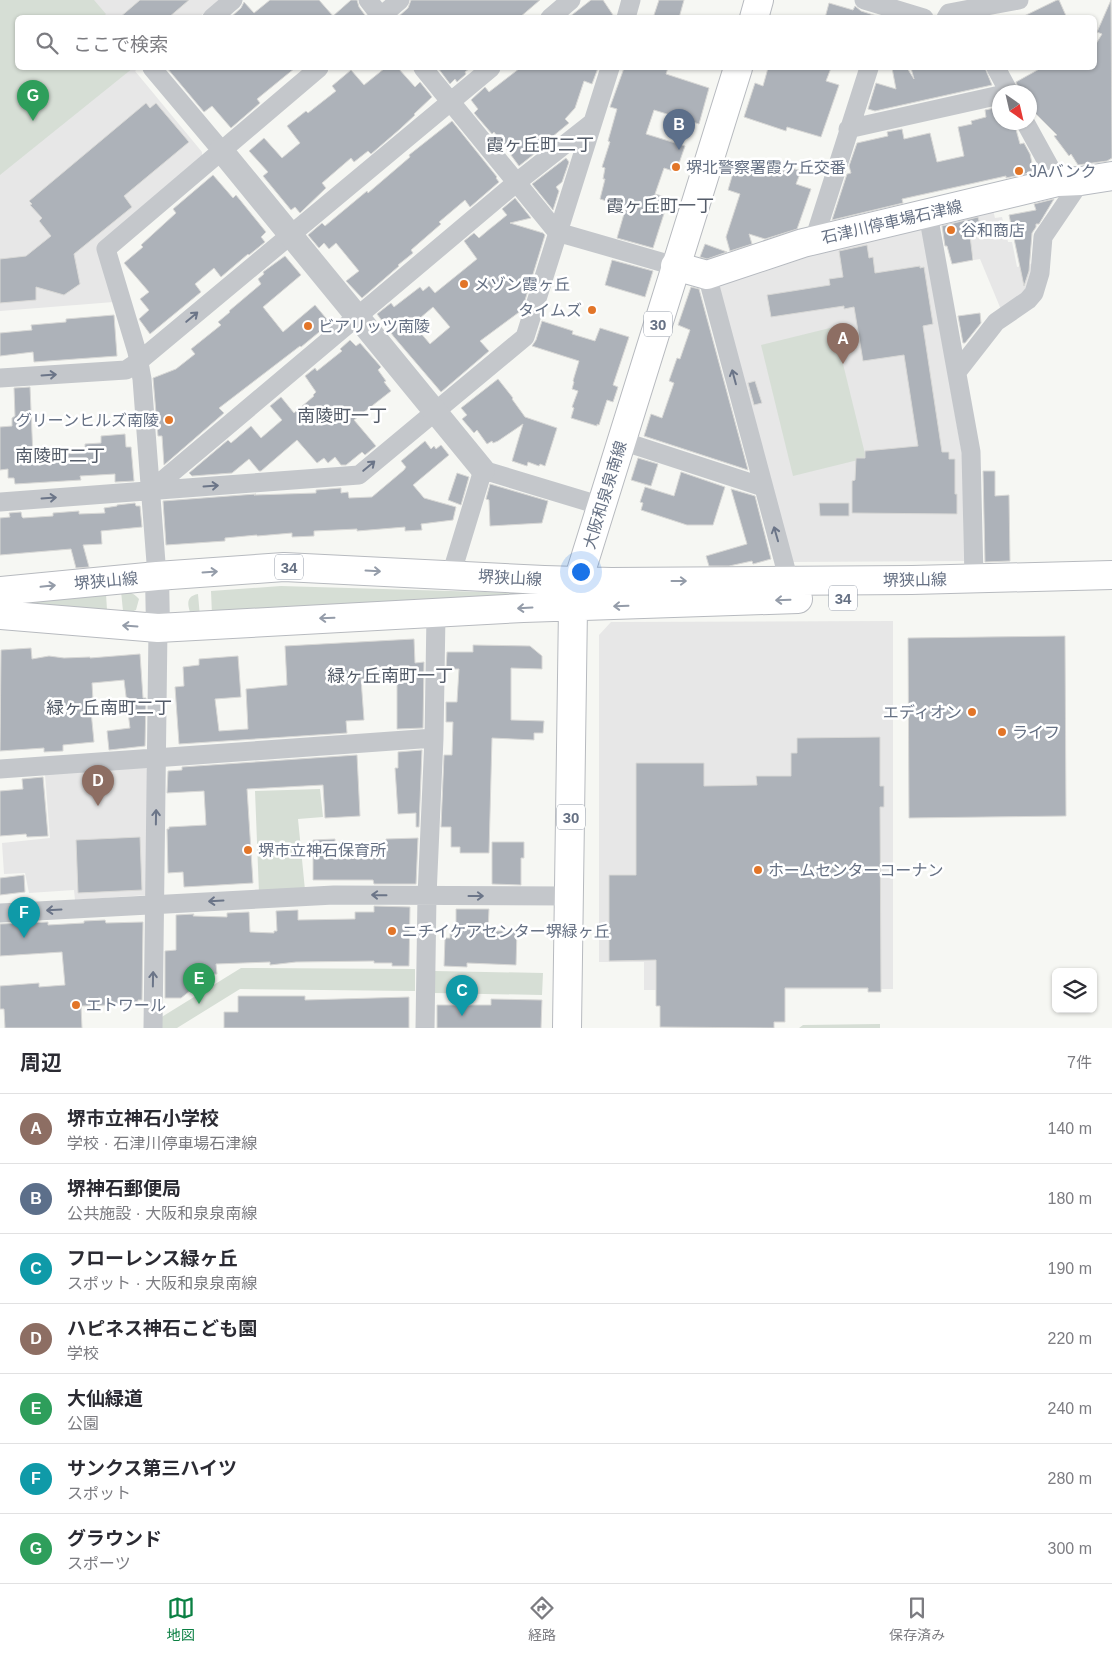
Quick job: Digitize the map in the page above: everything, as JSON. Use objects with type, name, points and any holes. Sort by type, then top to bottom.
[{"type":"main road","points":[[755,15],[760,0]]},
{"type":"main road","name":"大阪和泉泉南線","points":[[567,1028],[576,594],[737,70]]},
{"type":"main road","name":"石津川停車場石津線","points":[[707,275],[814,240],[1069,182],[1112,176]]},
{"type":"main road","points":[[676,266],[707,275]]},
{"type":"main road","name":"堺狭山線","points":[[0,591],[157,576],[284,567],[451,575],[576,594],[788,599],[1112,592]]},
{"type":"main road","name":"堺狭山線","points":[[0,615],[158,628],[523,608],[576,594],[785,581],[1112,575]]},
{"type":"street","points":[[215,15],[232,0]]},
{"type":"street","points":[[368,0],[379,15]]},
{"type":"street","points":[[383,15],[400,0]]},
{"type":"street","points":[[554,15],[571,0]]},
{"type":"street","points":[[627,15],[631,0]]},
{"type":"street","points":[[864,0],[887,13],[902,15]]},
{"type":"street","points":[[948,15],[1019,0]]},
{"type":"street","points":[[154,70],[291,234],[483,470],[602,506]]},
{"type":"street","points":[[152,1028],[157,758],[157,576],[142,379],[137,352],[106,249],[318,70]]},
{"type":"street","points":[[425,70],[557,232],[676,266]]},
{"type":"street","points":[[0,378],[126,370],[489,70]]},
{"type":"street","points":[[0,502],[359,475],[525,337],[609,70]]},
{"type":"street","points":[[814,240],[868,70]]},
{"type":"street","points":[[997,70],[1005,85]]},
{"type":"street","points":[[848,129],[992,97]]},
{"type":"street","points":[[150,490],[517,182],[592,123]]},
{"type":"street","points":[[957,372],[996,322],[1028,300],[1034,293],[1040,273],[1044,237],[1069,182],[1031,130]]},
{"type":"street","points":[[928,214],[971,452],[974,578]]},
{"type":"street","points":[[707,275],[786,570],[785,581]]},
{"type":"street","points":[[622,441],[763,487]]},
{"type":"street","points":[[451,575],[483,470]]},
{"type":"street","points":[[425,1028],[427,896],[434,738],[436,614]]},
{"type":"street","points":[[0,769],[434,738]]},
{"type":"street","points":[[0,914],[334,895],[569,896]]},
{"type":"shaded area","points":[[0,0],[220,0],[201,15],[15,15],[15,70],[136,70],[135,71],[202,152],[202,157],[97,246],[114,302],[0,311]]},
{"type":"shaded area","points":[[0,0],[94,0],[105,15],[15,15],[15,70],[131,70],[0,175]]},
{"type":"shaded area","points":[[992,206],[995,218],[1002,217],[1008,242],[1012,242],[1017,267],[1038,262],[1032,292],[1002,312],[980,259],[974,260],[963,213]]},
{"type":"shaded area","points":[[922,226],[963,460],[964,561],[793,562],[717,285],[804,253]]},
{"type":"shaded area","points":[[834,327],[866,458],[793,476],[761,345]]},
{"type":"shaded area","points":[[281,586],[518,593],[519,598],[212,615],[211,591]]},
{"type":"shaded area","points":[[121,591],[131,593],[139,599],[136,610],[131,612],[123,611]]},
{"type":"shaded area","points":[[106,594],[107,610],[0,602]]},
{"type":"shaded area","points":[[198,594],[200,617],[190,612],[188,606],[190,598]]},
{"type":"shaded area","points":[[893,621],[893,989],[644,990],[644,962],[599,962],[599,635],[611,622]]},
{"type":"shaded area","points":[[141,766],[147,769],[147,895],[75,900],[74,890],[29,893],[25,873],[4,874],[2,843],[50,838],[45,774]]},
{"type":"shaded area","points":[[320,789],[323,817],[298,819],[305,890],[259,893],[255,791]]},
{"type":"shaded area","points":[[241,968],[415,969],[415,991],[240,989],[177,1028],[160,1028],[160,1018]]},
{"type":"shaded area","points":[[435,971],[543,973],[542,995],[434,993]]},
{"type":"shaded area","points":[[880,1024],[880,1028],[799,1028],[803,1025]]},
{"type":"building","points":[[140,0],[189,0],[172,15],[122,15]]},
{"type":"building","points":[[270,0],[319,0],[332,15],[233,15],[244,2],[254,13]]},
{"type":"building","points":[[351,0],[357,0],[365,15],[334,15]]},
{"type":"building","points":[[411,0],[540,0],[522,15],[400,15],[408,8]]},
{"type":"building","points":[[591,0],[603,0],[613,15],[572,15]]},
{"type":"building","points":[[659,0],[684,0],[680,15],[654,15]]},
{"type":"building","points":[[1059,0],[1066,15],[1026,15]]},
{"type":"building","points":[[1111,0],[1112,158],[1107,161],[1078,165],[1071,154],[1069,156],[1054,136],[1057,135],[1037,115],[1037,85],[1017,85],[1016,82],[1037,70],[1097,70],[1097,42],[1102,34],[1097,32]]},
{"type":"building","points":[[829,3],[853,10],[855,6],[861,11],[874,15],[826,15]]},
{"type":"building","points":[[169,70],[293,70],[257,99],[260,103],[231,128],[212,106],[204,112]]},
{"type":"building","points":[[351,70],[364,85],[383,70],[400,70],[415,87],[420,82],[432,97],[415,115],[371,154],[368,151],[354,162],[351,158],[322,183],[326,188],[300,213],[295,207],[291,210],[263,176],[268,172],[249,151],[264,138],[282,158],[300,143],[287,126],[306,111],[308,113],[336,91],[332,86]]},
{"type":"building","points":[[440,70],[468,70],[465,72],[466,74],[457,82],[455,79],[450,84]]},
{"type":"building","points":[[517,70],[597,70],[592,84],[584,81],[575,108],[565,119],[569,123],[552,137],[553,139],[519,166],[494,132],[492,134],[474,113],[478,109],[471,100],[485,87],[489,92]]},
{"type":"building","points":[[623,70],[667,70],[666,74],[709,88],[699,124],[654,110],[646,134],[685,146],[676,172],[664,168],[655,194],[669,198],[653,248],[617,238],[626,207],[600,199],[605,179],[603,179],[605,168],[602,167],[617,109],[610,107]]},
{"type":"building","points":[[767,70],[830,70],[826,81],[839,85],[821,137],[787,127],[786,131],[744,117],[755,83],[763,86]]},
{"type":"building","points":[[892,70],[908,70],[914,79],[912,70],[986,70],[992,85],[875,111],[868,109],[876,83],[896,89]]},
{"type":"building","points":[[146,103],[150,108],[156,103],[189,142],[124,196],[132,207],[74,254],[80,284],[64,295],[36,287],[36,300],[0,303],[0,259],[26,256],[51,236],[39,221],[42,218],[30,205],[32,204],[29,201]]},
{"type":"building","points":[[992,109],[992,130],[1016,130],[1020,144],[1024,143],[1030,154],[1034,172],[1006,178],[1006,176],[902,199],[903,203],[832,220],[847,174],[851,173],[849,166],[857,143],[888,136],[887,132],[902,129],[904,139],[930,133],[937,162],[964,156],[958,127],[972,124],[971,121],[986,117],[985,110]]},
{"type":"building","points":[[452,121],[499,182],[470,207],[465,200],[439,222],[441,224],[411,250],[413,253],[362,298],[346,281],[359,271],[336,243],[329,249],[324,243],[319,248],[308,235],[322,223],[325,226],[367,191],[368,193],[410,157],[409,155]]},
{"type":"building","points":[[566,158],[569,162],[562,182],[556,187],[559,191],[553,210],[532,184]]},
{"type":"building","points":[[780,164],[801,171],[796,184],[811,189],[797,229],[765,239],[749,234],[752,244],[730,251],[726,237],[740,194],[728,190],[735,166],[745,169],[747,165],[775,174]]},
{"type":"building","points":[[213,175],[233,198],[236,195],[266,232],[261,237],[265,242],[221,277],[214,268],[195,284],[201,292],[150,334],[139,319],[149,310],[140,299],[149,292],[124,263],[143,247],[141,245],[176,213],[173,209]]},
{"type":"building","points":[[515,198],[531,218],[510,223],[545,235],[522,310],[480,341],[489,351],[441,392],[377,314],[391,303],[394,307],[420,287],[423,291],[429,286],[435,293],[477,259],[464,241],[474,233],[479,238],[507,215],[502,209]],"holes":[[[433,307],[450,327],[430,344],[413,324]]]},
{"type":"building","points":[[1054,199],[1039,224],[1036,224],[1032,233],[1029,271],[1024,286],[1009,215],[1036,210],[1034,204]]},
{"type":"building","points":[[978,217],[982,233],[970,236],[973,260],[952,264],[947,246],[945,246],[942,226]]},
{"type":"building","points":[[705,244],[727,252],[707,259],[700,257]]},
{"type":"building","points":[[867,245],[869,258],[873,257],[875,273],[924,267],[933,324],[923,326],[942,452],[949,452],[949,459],[955,459],[957,514],[852,513],[852,481],[855,480],[856,458],[865,458],[865,451],[918,446],[904,355],[863,361],[854,307],[844,309],[844,306],[771,317],[767,295],[830,285],[829,279],[843,277],[839,251]]},
{"type":"building","points":[[285,256],[301,275],[263,307],[283,332],[315,305],[330,323],[219,408],[224,413],[164,465],[162,436],[158,436],[153,378],[176,369],[195,354],[191,349],[221,325],[218,322],[261,284],[258,279],[264,274],[263,272]]},
{"type":"building","points":[[612,260],[653,271],[645,297],[605,285]]},
{"type":"building","points":[[691,287],[699,289],[748,470],[644,436],[651,414],[662,418],[674,383],[669,381],[677,358],[680,359],[690,330],[678,325]]},
{"type":"building","points":[[980,313],[981,323],[963,343],[958,316]]},
{"type":"building","points":[[114,315],[117,356],[34,362],[33,352],[0,356],[0,333],[32,330],[31,325],[66,322],[66,319]]},
{"type":"building","points":[[542,321],[573,331],[572,334],[595,341],[600,328],[629,337],[613,385],[618,387],[613,402],[607,400],[599,425],[571,418],[574,408],[572,407],[578,391],[572,389],[579,361],[532,346]]},
{"type":"building","points":[[350,340],[356,346],[360,343],[381,367],[378,370],[391,391],[354,420],[376,446],[365,455],[362,452],[346,465],[341,465],[335,457],[328,463],[324,458],[317,463],[297,440],[261,471],[249,459],[232,473],[192,476],[189,473],[228,440],[231,443],[251,426],[261,438],[282,420],[270,406],[281,397],[294,413],[314,396],[316,392],[305,376],[315,368],[317,371],[342,351],[340,349]]},
{"type":"building","points":[[498,379],[525,417],[557,428],[545,466],[528,462],[527,466],[512,461],[523,424],[498,441],[493,443],[492,441],[487,444],[477,430],[474,433],[462,419],[467,415],[461,408]]},
{"type":"building","points":[[755,381],[762,403],[754,405],[748,383]]},
{"type":"building","points":[[30,387],[33,457],[85,452],[85,444],[101,443],[101,436],[125,434],[126,447],[131,447],[134,481],[115,482],[115,474],[80,476],[81,480],[15,484],[14,478],[8,478],[8,469],[0,470],[0,427],[12,426],[12,418],[15,416],[14,388]]},
{"type":"building","points":[[425,441],[431,449],[434,446],[436,449],[441,445],[449,455],[413,485],[424,498],[456,507],[453,520],[421,524],[422,530],[405,531],[405,527],[357,531],[357,529],[314,531],[314,536],[292,537],[292,533],[257,535],[225,538],[225,541],[166,545],[163,501],[256,494],[254,495],[316,493],[316,490],[341,488],[341,493],[348,492],[349,498],[372,497],[404,470],[406,467],[401,461]]},
{"type":"building","points":[[638,458],[658,464],[651,486],[631,480]]},
{"type":"building","points":[[983,471],[995,471],[995,496],[1009,495],[1010,561],[985,562]]},
{"type":"building","points":[[681,472],[725,487],[713,525],[687,525],[641,510],[643,503],[640,502],[645,487],[674,496]]},
{"type":"building","points":[[457,473],[469,477],[461,505],[448,500]]},
{"type":"building","points":[[490,484],[548,501],[542,523],[490,526],[489,500],[486,499]]},
{"type":"building","points":[[731,489],[755,496],[771,559],[753,564],[752,561],[729,566],[709,566],[706,556],[747,544]]},
{"type":"building","points":[[135,503],[136,506],[140,506],[142,527],[101,531],[102,544],[83,545],[89,567],[76,568],[71,549],[0,555],[0,518],[10,517],[9,513],[21,512],[23,518],[53,516],[53,513],[79,511],[79,514],[105,513],[104,508]]},
{"type":"building","points":[[819,503],[849,503],[849,516],[820,516]]},
{"type":"building","points":[[1065,636],[1066,816],[909,818],[908,638]]},
{"type":"building","points":[[414,639],[415,663],[424,662],[423,728],[397,729],[397,677],[361,679],[364,720],[346,721],[347,733],[179,744],[175,687],[184,686],[183,667],[199,665],[199,659],[238,656],[241,697],[215,699],[219,731],[248,729],[246,689],[287,685],[285,646]]},
{"type":"building","points":[[473,645],[530,646],[542,656],[542,669],[511,668],[511,720],[544,721],[543,733],[534,733],[534,740],[492,738],[489,853],[460,853],[460,847],[451,847],[451,827],[441,827],[444,755],[452,755],[453,722],[446,722],[446,702],[457,702],[459,669],[446,669],[447,652],[473,652]]},
{"type":"building","points":[[31,648],[32,659],[49,656],[90,658],[140,654],[143,698],[146,698],[145,746],[109,750],[107,731],[130,728],[124,680],[92,683],[93,701],[90,701],[94,742],[63,745],[63,751],[44,752],[44,748],[0,751],[1,650]]},
{"type":"building","name":"ホームセンターコーナン","points":[[880,737],[880,786],[884,786],[884,807],[880,807],[881,992],[868,992],[868,988],[785,988],[785,1022],[774,1022],[774,1028],[660,1027],[660,1006],[656,1006],[656,960],[609,961],[609,875],[636,875],[636,763],[704,763],[704,786],[757,785],[756,776],[791,776],[791,753],[797,753],[797,738]]},
{"type":"building","points":[[422,750],[419,827],[416,827],[416,813],[398,814],[395,768],[398,768],[398,752]]},
{"type":"building","points":[[357,755],[360,816],[325,818],[323,785],[247,789],[253,883],[184,887],[183,872],[168,873],[167,829],[169,827],[206,825],[204,791],[167,793],[168,771],[182,770],[182,767]]},
{"type":"building","points":[[43,777],[48,836],[27,837],[26,834],[0,836],[0,791],[23,789],[22,779]]},
{"type":"building","points":[[140,837],[142,890],[78,893],[76,840]]},
{"type":"building","points":[[418,838],[416,884],[374,884],[373,880],[313,880],[313,840],[335,839],[335,858],[370,858],[370,854],[386,854],[386,839]]},
{"type":"building","points":[[492,842],[524,842],[524,858],[521,858],[521,885],[492,884]]},
{"type":"building","points":[[24,875],[25,892],[0,895],[0,878]]},
{"type":"building","points":[[374,906],[410,907],[409,966],[392,966],[392,963],[374,963],[374,961],[296,962],[270,965],[270,962],[216,964],[217,974],[200,975],[200,983],[181,998],[165,998],[165,951],[176,950],[176,915],[194,914],[193,916],[227,917],[227,913],[249,912],[250,932],[274,933],[274,931],[277,931],[276,911],[298,910],[298,920],[355,919],[355,912],[374,912]]},
{"type":"building","points":[[456,909],[489,909],[488,931],[517,931],[516,965],[467,963],[467,967],[444,966],[445,938],[450,938],[450,931],[456,931]]},
{"type":"building","points":[[105,920],[106,923],[143,922],[142,1000],[138,1000],[138,1004],[81,1006],[82,1028],[5,1028],[4,1009],[0,1009],[0,986],[39,983],[39,987],[65,985],[62,952],[0,956],[0,924],[48,922],[48,925]]},
{"type":"building","points":[[238,996],[305,996],[305,1000],[409,997],[409,1028],[224,1028],[224,1012],[238,1012]]},
{"type":"building","points":[[491,999],[542,1000],[541,1028],[437,1028],[437,1005],[491,1005]]},
{"type":"place","name":"グラウンド","points":[[33,121]]},
{"type":"place","name":"堺神石郵便局","points":[[679,150]]},
{"type":"place","name":"堺北警察署霞ケ丘交番","points":[[676,167]]},
{"type":"place","name":"JAバンク","points":[[1019,171]]},
{"type":"place","name":"谷和商店","points":[[951,230]]},
{"type":"place","name":"メゾン霞ヶ丘","points":[[464,284]]},
{"type":"place","name":"タイムズ","points":[[592,310]]},
{"type":"place","name":"ビアリッツ南陵","points":[[308,326]]},
{"type":"place","name":"堺市立神石小学校","points":[[843,364]]},
{"type":"place","name":"グリーンヒルズ南陵","points":[[169,420]]},
{"type":"place","name":"エディオン","points":[[972,712]]},
{"type":"place","name":"ライフ","points":[[1002,732]]},
{"type":"place","name":"ハピネス神石こども園","points":[[98,806]]},
{"type":"place","name":"堺市立神石保育所","points":[[248,850]]},
{"type":"place","name":"ホームセンターコーナン","points":[[758,870]]},
{"type":"place","name":"ニチイケアセンター堺緑ヶ丘","points":[[392,931]]},
{"type":"place","name":"サンクス第三ハイツ","points":[[24,938]]},
{"type":"place","name":"大仙緑道","points":[[199,1004]]},
{"type":"place","name":"エトワール","points":[[76,1005]]},
{"type":"place","name":"フローレンス緑ヶ丘","points":[[462,1016]]},
{"type":"district","name":"霞ヶ丘町二丁","points":[[540,145]]},
{"type":"district","name":"霞ヶ丘町一丁","points":[[660,206]]},
{"type":"district","name":"南陵町一丁","points":[[342,416]]},
{"type":"district","name":"南陵町二丁","points":[[60,456]]},
{"type":"district","name":"緑ヶ丘南町一丁","points":[[390,676]]},
{"type":"district","name":"緑ヶ丘南町二丁","points":[[109,708]]}]
